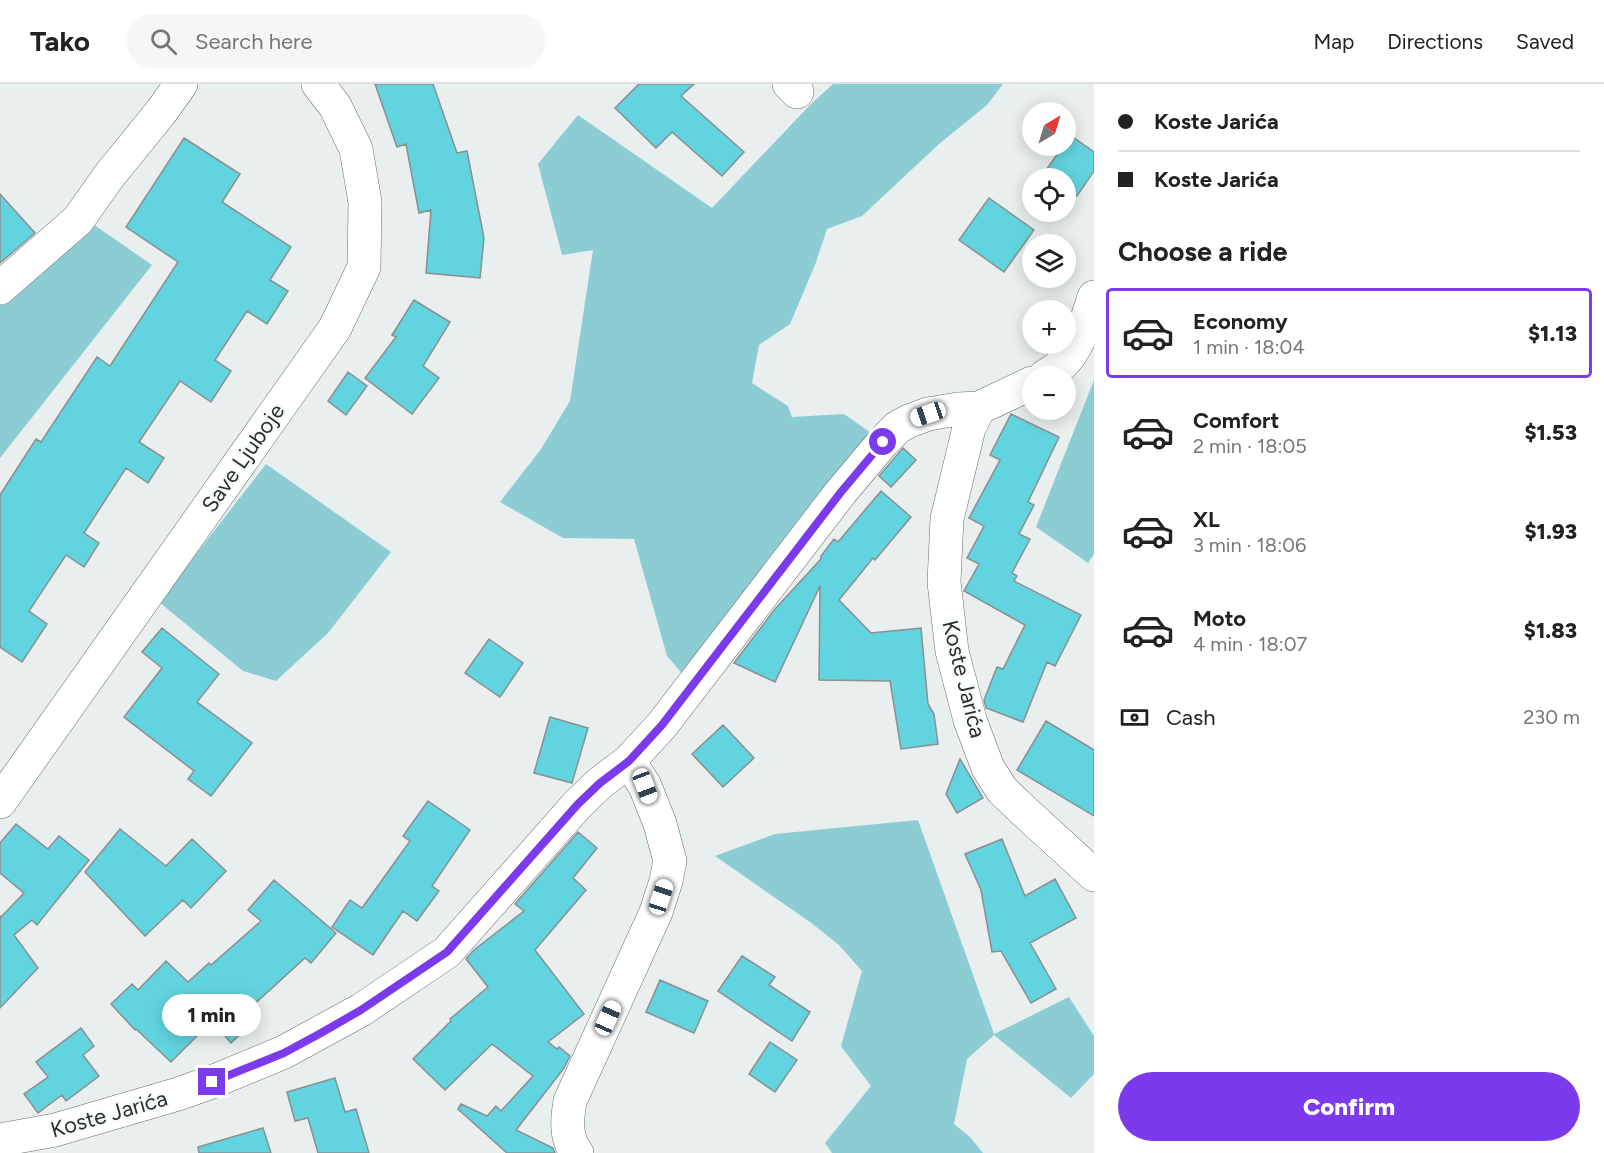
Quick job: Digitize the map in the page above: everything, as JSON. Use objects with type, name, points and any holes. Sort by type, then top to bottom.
[{"type":"street","points":[[0,288],[78,220],[109,176],[181,84]]},
{"type":"street","name":"Save Ljuboje","points":[[0,802],[335,328],[364,267],[365,202],[356,149],[335,106],[318,84]]},
{"type":"street","points":[[1061,366],[1075,350],[1094,297]]},
{"type":"street","name":"Koste Jarića","points":[[0,1140],[55,1130],[178,1094],[284,1053],[361,1010],[447,952],[578,804],[600,783],[629,761],[662,725],[841,492],[883,442],[909,421],[928,414],[979,408],[1022,388]]},
{"type":"street","name":"Koste Jarića","points":[[979,408],[969,428],[947,519],[944,582],[952,651],[970,720],[988,768],[1002,790],[1094,875]]},
{"type":"street","points":[[578,1153],[572,1147],[566,1123],[570,1101],[656,912],[670,861],[660,824],[645,786],[629,761]]},
{"type":"shaded area","points":[[833,84],[1003,84],[987,105],[939,144],[862,216],[827,229],[815,265],[790,324],[759,345],[752,383],[788,406],[792,417],[844,414],[871,433],[811,503],[686,678],[667,656],[634,539],[563,538],[500,502],[541,449],[570,401],[593,250],[562,255],[538,164],[578,115],[712,208]]},
{"type":"shaded area","points":[[90,222],[152,265],[0,458],[0,297]]},
{"type":"shaded area","points":[[1094,380],[1094,554],[1088,563],[1036,527]]},
{"type":"shaded area","points":[[266,464],[391,552],[328,633],[276,681],[243,671],[159,602]]},
{"type":"shaded area","points":[[918,820],[994,1034],[1069,997],[1094,1036],[1094,1074],[1071,1098],[994,1035],[967,1059],[954,1124],[970,1137],[983,1153],[832,1153],[825,1143],[871,1086],[841,1046],[862,971],[839,945],[810,922],[715,856],[775,834]]},
{"type":"building","points":[[375,84],[433,84],[457,153],[467,151],[484,238],[480,278],[426,273],[431,210],[419,213],[406,144],[397,147]]},
{"type":"building","points":[[639,84],[694,84],[681,96],[744,152],[722,176],[672,132],[656,148],[615,108]]},
{"type":"building","points":[[184,138],[240,174],[222,202],[291,247],[270,280],[288,291],[267,324],[247,311],[215,360],[231,371],[211,402],[180,381],[139,442],[164,458],[148,483],[126,468],[84,533],[99,543],[84,567],[66,555],[29,611],[47,624],[22,662],[0,647],[0,495],[36,439],[41,442],[97,357],[110,366],[178,262],[126,227]]},
{"type":"building","points":[[1076,139],[1094,152],[1094,171],[1077,196],[1076,168],[1048,168],[1056,156],[1076,156]]},
{"type":"building","points":[[0,194],[35,233],[0,263]]},
{"type":"building","points":[[989,198],[1034,230],[1031,234],[1022,234],[1022,247],[1004,272],[959,240]]},
{"type":"building","points":[[414,300],[450,322],[423,366],[439,378],[412,414],[365,378],[396,337],[392,335]]},
{"type":"building","points":[[348,372],[367,386],[346,415],[328,401]]},
{"type":"building","points":[[1011,414],[1059,437],[1028,502],[1034,505],[1019,534],[1030,539],[1012,573],[1017,576],[1014,581],[1081,615],[1055,666],[1047,662],[1023,722],[986,708],[984,700],[997,667],[1003,669],[1025,625],[964,591],[979,564],[967,558],[984,526],[969,518],[1000,460],[990,455]]},
{"type":"building","points":[[903,448],[916,460],[891,487],[879,476]]},
{"type":"building","points":[[881,491],[911,517],[875,560],[873,558],[839,600],[871,633],[921,628],[928,704],[934,714],[938,744],[901,749],[890,681],[819,680],[820,586],[775,682],[734,663],[775,609],[821,559],[834,539],[838,542]]},
{"type":"building","points":[[162,628],[219,674],[197,702],[252,743],[211,796],[188,779],[194,771],[124,717],[162,668],[142,652]]},
{"type":"building","points":[[489,639],[523,663],[500,697],[465,673]]},
{"type":"building","points":[[550,717],[588,728],[572,783],[534,773]]},
{"type":"building","points":[[1046,721],[1094,750],[1094,816],[1017,770]]},
{"type":"building","points":[[723,725],[754,758],[723,787],[692,754]]},
{"type":"building","points":[[960,759],[983,798],[957,813],[946,794]]},
{"type":"building","points":[[428,801],[470,830],[432,886],[439,891],[417,921],[403,911],[373,955],[332,927],[350,900],[362,908],[410,841],[403,836]]},
{"type":"building","points":[[16,824],[48,849],[59,836],[89,860],[37,925],[32,920],[14,935],[38,968],[0,1008],[0,916],[24,893],[0,873],[0,843]]},
{"type":"building","points":[[120,829],[166,866],[192,839],[226,871],[191,908],[183,900],[145,936],[85,872]]},
{"type":"building","points":[[578,832],[597,848],[573,878],[586,890],[535,950],[584,1014],[548,1042],[570,1056],[564,1068],[516,1130],[553,1148],[555,1153],[507,1153],[458,1109],[461,1104],[487,1116],[496,1106],[501,1111],[533,1076],[492,1044],[445,1090],[413,1059],[451,1021],[450,1019],[488,987],[466,959],[474,950],[524,911],[515,904]]},
{"type":"building","points":[[1002,839],[1025,896],[1055,879],[1076,918],[1030,943],[1056,989],[1031,1003],[1001,951],[992,952],[981,890],[965,854]]},
{"type":"building","points":[[274,880],[336,933],[311,963],[305,958],[250,1008],[259,1017],[231,1043],[212,1021],[171,1062],[135,1030],[111,1004],[132,984],[138,990],[166,961],[188,982],[209,963],[211,965],[261,921],[248,910]]},
{"type":"building","points":[[742,956],[775,977],[769,985],[810,1012],[792,1041],[718,991]]},
{"type":"building","points":[[660,980],[708,1001],[694,1033],[646,1012]]},
{"type":"building","points":[[81,1028],[94,1046],[83,1055],[99,1076],[66,1101],[62,1095],[38,1113],[24,1094],[48,1077],[36,1062]]},
{"type":"building","points":[[770,1042],[797,1060],[775,1092],[749,1074]]},
{"type":"building","points":[[335,1078],[345,1112],[356,1109],[369,1153],[318,1153],[308,1118],[295,1121],[287,1092]]},
{"type":"building","points":[[263,1128],[271,1153],[199,1153],[198,1147]]},
{"type":"route","points":[[212,1082],[284,1053],[321,1033],[403,983],[447,952],[578,804],[600,783],[629,761],[662,725],[841,492],[883,442]]}]
